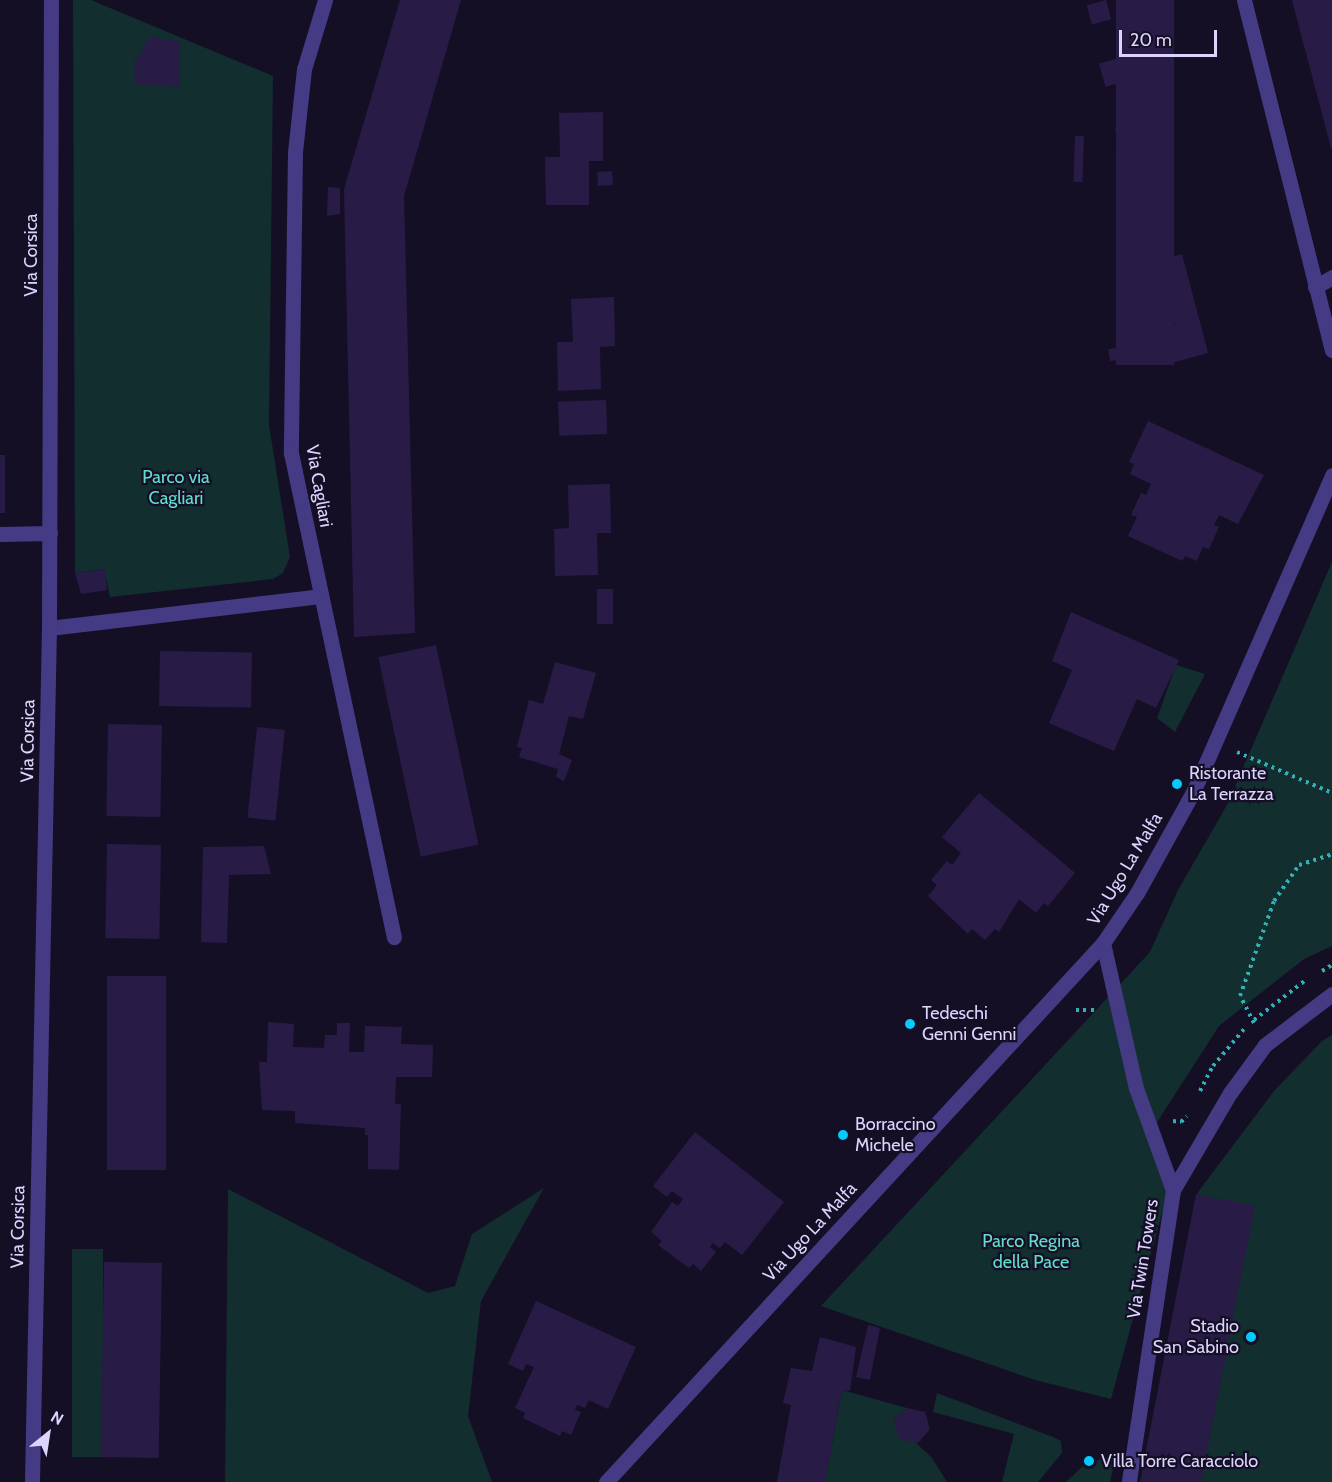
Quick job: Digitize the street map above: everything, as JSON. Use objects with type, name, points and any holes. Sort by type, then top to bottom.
[{"type":"street","name":"Via Corsica","points":[[32,1482],[49,628],[51,0]]},
{"type":"street","name":"Via Cagliari","points":[[325,0],[304,69],[295,152],[291,441],[320,596],[394,937]]},
{"type":"street","points":[[1244,0],[1314,287],[1332,350]]},
{"type":"street","points":[[1314,287],[1332,277]]},
{"type":"street","name":"Via Ugo La Malfa","points":[[606,1482],[1103,943],[1137,893],[1217,742],[1332,475]]},
{"type":"street","points":[[0,534],[50,533]]},
{"type":"street","points":[[49,628],[320,596]]},
{"type":"street","name":"Via Twin Towers","points":[[1103,943],[1136,1088],[1173,1190],[1129,1482]]},
{"type":"street","points":[[1173,1190],[1230,1093],[1265,1045],[1332,994]]},
{"type":"path","points":[[1217,742],[1332,793]]},
{"type":"path","points":[[1265,1045],[1240,996],[1274,901],[1299,865],[1331,854],[1332,848]]},
{"type":"path","points":[[1199,1094],[1213,1066],[1253,1021],[1287,991],[1332,965]]},
{"type":"path","points":[[1070,1012],[1091,1008],[1100,1015]]},
{"type":"path","points":[[1170,1121],[1181,1122],[1190,1112]]},
{"type":"green space","name":"Parco via Cagliari","points":[[73,0],[91,0],[273,76],[269,425],[290,557],[283,573],[273,579],[110,597],[104,569],[75,573]]},
{"type":"green space","name":"Parco Regina della Pace","points":[[1332,562],[1332,946],[1304,959],[1219,1026],[1152,1130],[1167,1195],[1111,1399],[1035,1380],[821,1306],[1150,952],[1178,890],[1227,805]]},
{"type":"green space","points":[[1176,665],[1205,674],[1175,732],[1157,718]]},
{"type":"green space","name":"Stadio San Sabino","points":[[1332,1035],[1332,1482],[1144,1482],[1198,1192],[1274,1091],[1322,1041]]},
{"type":"green space","points":[[544,1188],[481,1301],[468,1416],[492,1482],[225,1482],[228,1189],[428,1293],[455,1286],[472,1234]]},
{"type":"green space","points":[[72,1249],[103,1249],[103,1457],[72,1457]]},
{"type":"green space","points":[[842,1390],[907,1408],[893,1421],[932,1458],[947,1482],[825,1482]]},
{"type":"green space","points":[[937,1393],[1053,1437],[1061,1441],[1062,1453],[1038,1482],[1002,1482],[1014,1434],[933,1412]]},
{"type":"green space","points":[[1101,1459],[1115,1460],[1110,1482],[1066,1482],[1083,1466]]},
{"type":"building","points":[[400,0],[461,0],[404,196],[415,633],[354,637],[344,189]]},
{"type":"building","points":[[1106,0],[1111,19],[1092,24],[1087,5]]},
{"type":"building","points":[[1116,0],[1174,0],[1174,365],[1116,365]]},
{"type":"building","points":[[1292,0],[1332,0],[1332,148],[1331,148]]},
{"type":"building","points":[[149,37],[179,41],[179,87],[134,84],[135,57],[139,57]]},
{"type":"building","points":[[1131,55],[1137,78],[1105,87],[1099,64]]},
{"type":"building","points":[[1140,89],[1155,146],[1122,155],[1115,128],[1128,124],[1120,95]]},
{"type":"building","points":[[603,112],[603,161],[589,161],[589,205],[546,205],[545,157],[560,157],[559,113]]},
{"type":"building","points":[[1075,136],[1084,136],[1082,182],[1073,182]]},
{"type":"building","points":[[612,171],[613,185],[598,186],[597,172]]},
{"type":"building","points":[[328,187],[340,188],[340,214],[327,216]]},
{"type":"building","points":[[1161,196],[1166,220],[1155,222],[1147,199]]},
{"type":"building","points":[[1182,254],[1208,353],[1171,363],[1163,330],[1175,326],[1159,261]]},
{"type":"building","points":[[1136,266],[1140,279],[1132,282],[1128,268]]},
{"type":"building","points":[[614,297],[615,346],[600,347],[601,389],[558,391],[557,342],[573,342],[571,299]]},
{"type":"building","points":[[1122,347],[1124,359],[1110,361],[1108,349]]},
{"type":"building","points":[[606,400],[607,434],[559,436],[558,402]]},
{"type":"building","points":[[1148,421],[1264,475],[1238,524],[1219,515],[1214,525],[1219,527],[1209,549],[1203,547],[1197,561],[1185,556],[1182,561],[1128,536],[1137,517],[1131,515],[1141,493],[1146,495],[1151,484],[1130,474],[1134,464],[1129,462]]},
{"type":"building","points":[[0,455],[5,455],[5,513],[0,513]]},
{"type":"building","points":[[610,484],[611,533],[597,533],[598,575],[555,576],[554,529],[569,528],[568,485]]},
{"type":"building","points":[[105,569],[107,590],[81,594],[75,573]]},
{"type":"building","points":[[597,589],[613,589],[613,624],[597,624]]},
{"type":"building","points":[[1071,612],[1179,660],[1156,708],[1137,699],[1114,751],[1049,723],[1072,670],[1052,661]]},
{"type":"building","points":[[436,645],[478,845],[421,857],[378,657]]},
{"type":"building","points":[[160,651],[252,653],[251,708],[159,706]]},
{"type":"building","points":[[555,662],[596,673],[583,719],[569,716],[559,754],[572,760],[564,781],[556,777],[558,769],[519,757],[522,748],[517,747],[529,700],[543,704]]},
{"type":"building","points":[[108,724],[162,725],[160,817],[106,816]]},
{"type":"building","points":[[257,727],[285,730],[275,820],[247,818]]},
{"type":"building","points":[[979,793],[1075,873],[1048,906],[1044,903],[1036,913],[1019,899],[999,932],[995,929],[985,940],[972,929],[968,934],[928,896],[937,885],[931,880],[947,861],[952,865],[961,853],[942,837]]},
{"type":"building","points":[[107,844],[161,845],[159,939],[105,938]]},
{"type":"building","points":[[264,846],[271,874],[229,875],[227,943],[201,942],[203,847]]},
{"type":"building","points":[[107,976],[166,976],[166,1170],[107,1170]]},
{"type":"building","points":[[268,1022],[294,1024],[293,1047],[324,1048],[325,1035],[337,1035],[337,1023],[350,1023],[349,1052],[364,1052],[365,1026],[402,1027],[401,1044],[433,1045],[432,1077],[396,1077],[395,1104],[401,1104],[399,1170],[368,1169],[368,1135],[365,1135],[365,1128],[295,1123],[295,1111],[262,1110],[259,1062],[267,1062]]},
{"type":"building","points":[[695,1132],[784,1202],[742,1255],[725,1242],[720,1248],[713,1243],[710,1247],[716,1252],[701,1271],[693,1264],[689,1268],[658,1245],[662,1241],[651,1232],[672,1202],[678,1206],[683,1199],[672,1191],[667,1197],[653,1186]]},
{"type":"building","points":[[1196,1194],[1255,1205],[1201,1482],[1140,1482]]},
{"type":"building","points":[[104,1262],[162,1263],[159,1458],[101,1457]]},
{"type":"building","points":[[536,1301],[636,1347],[608,1409],[589,1400],[585,1408],[577,1405],[575,1410],[581,1412],[571,1435],[562,1431],[560,1436],[523,1418],[525,1413],[515,1408],[534,1367],[526,1364],[523,1371],[508,1364]]},
{"type":"building","points":[[868,1325],[880,1328],[870,1380],[856,1377]]},
{"type":"building","points":[[820,1337],[856,1347],[850,1391],[842,1390],[825,1482],[777,1482],[791,1405],[783,1403],[791,1368],[812,1371]]},
{"type":"building","points":[[907,1408],[925,1412],[930,1429],[918,1443],[899,1439],[893,1421]]},
{"type":"place","name":"Ristorante La Terrazza","points":[[1177,784]]},
{"type":"place","name":"Tedeschi Genni Genni","points":[[910,1024]]},
{"type":"place","name":"Borraccino Michele","points":[[843,1135]]},
{"type":"place","name":"Stadio San Sabino","points":[[1251,1337]]},
{"type":"place","name":"Villa Torre Caracciolo","points":[[1089,1461]]}]
